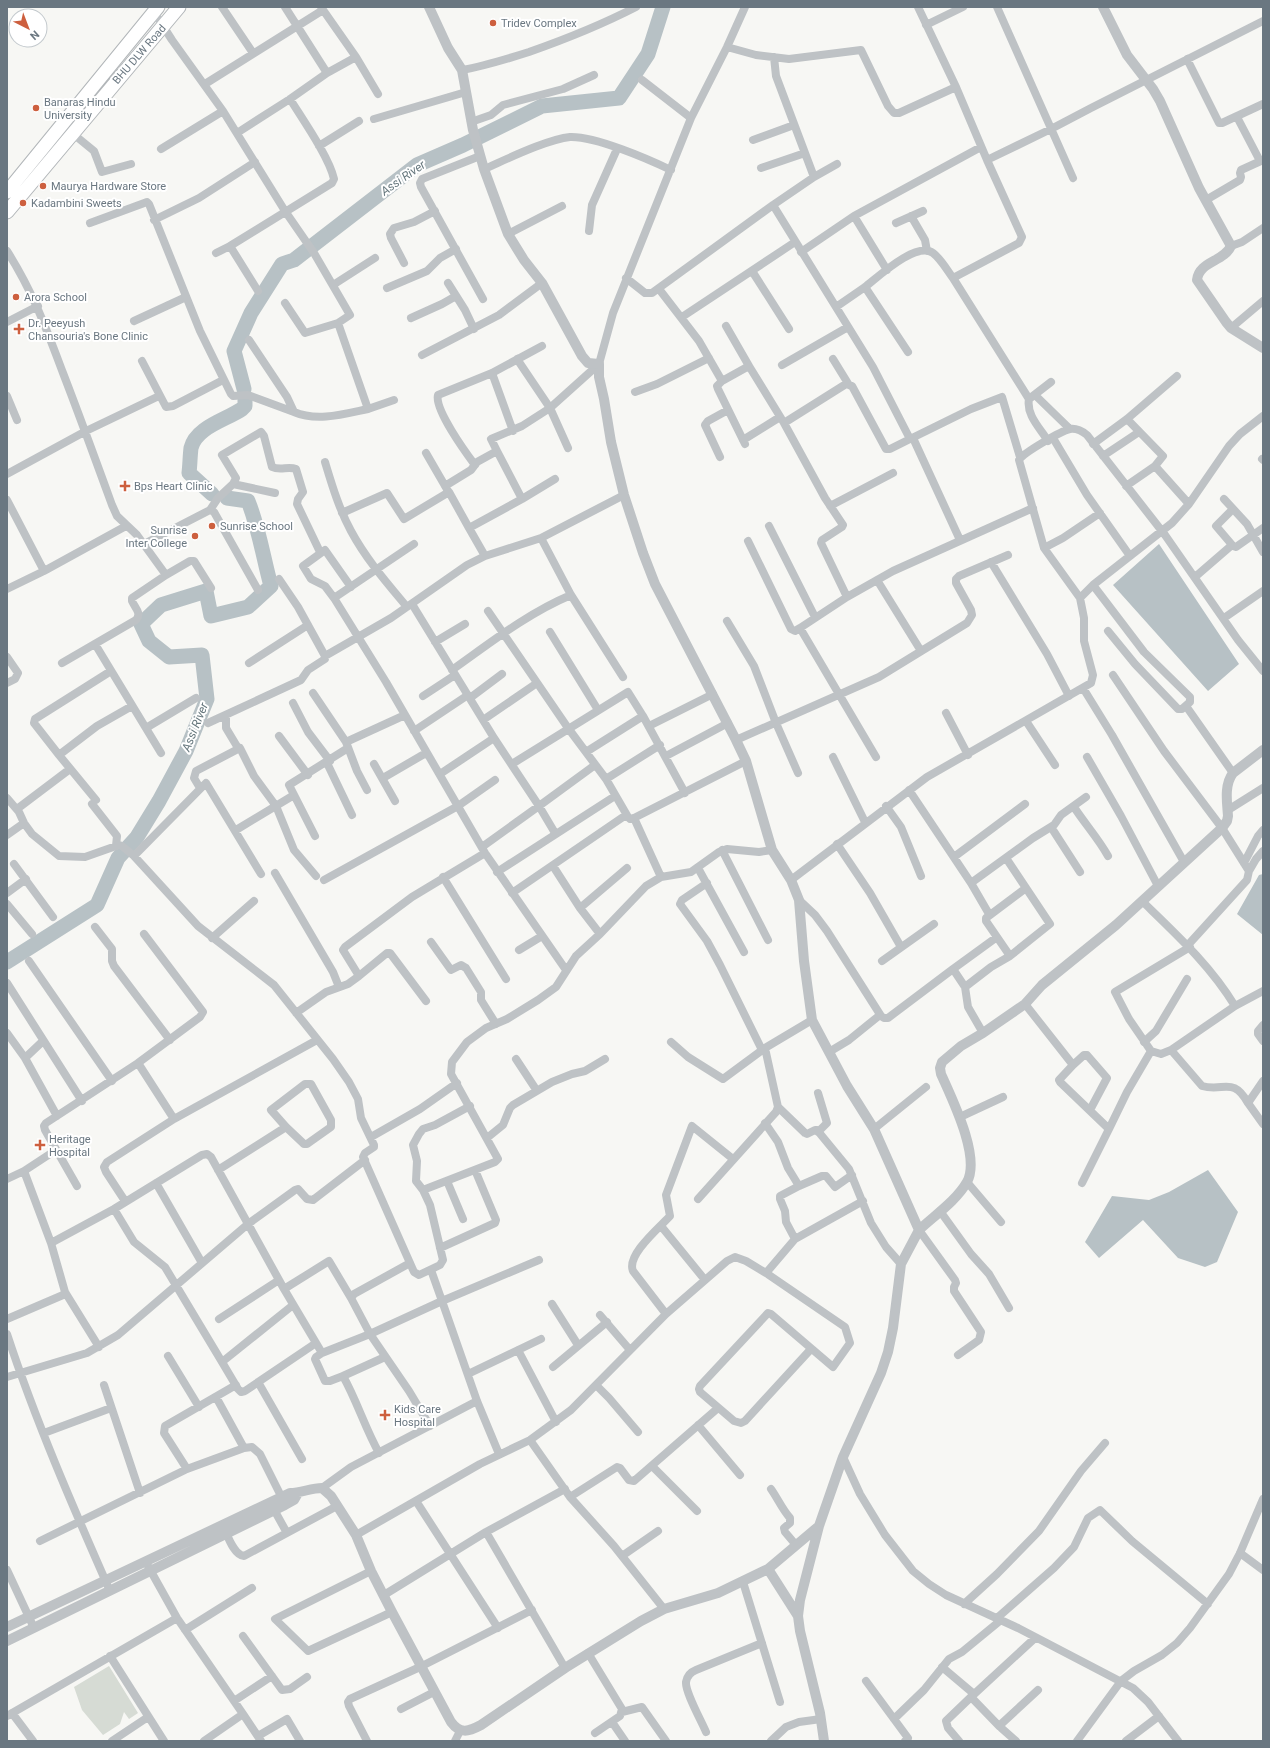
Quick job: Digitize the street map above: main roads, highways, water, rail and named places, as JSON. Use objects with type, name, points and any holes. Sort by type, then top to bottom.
[{"type":"main road","name":"BHU DLW Road","points":[[7,212],[179,7]]},
{"type":"main road","name":"BHU DLW Road","points":[[7,192],[156,9]]},
{"type":"waterway","name":"Assi River","points":[[244,389],[234,351],[251,313],[282,264],[294,260],[417,165],[463,145],[542,106],[619,98],[648,54],[663,7]]},
{"type":"waterway","name":"Assi River","points":[[212,494],[189,473],[191,448],[194,441],[205,429],[242,409],[245,406],[245,400]]},
{"type":"waterway","name":"Assi River","points":[[7,962],[97,905],[118,858],[137,837],[159,801],[186,751],[207,699],[202,655],[169,657],[149,641],[141,624],[161,605],[206,591],[211,616],[248,607],[271,586],[258,532],[248,501],[227,498]]},
{"type":"place","name":"Tridev Complex","points":[[493,23]]},
{"type":"place","name":"Banaras Hindu University","points":[[36,108]]},
{"type":"place","name":"Maurya Hardware Store","points":[[43,186]]},
{"type":"place","name":"Kadambini Sweets","points":[[23,203]]},
{"type":"place","name":"Arora School","points":[[16,297]]},
{"type":"place","name":"Dr. Peeyush Chansouria's Bone Clinic","points":[[19,329]]},
{"type":"place","name":"Bps Heart Clinic","points":[[125,486]]},
{"type":"place","name":"Sunrise School","points":[[212,526]]},
{"type":"place","name":"Sunrise Inter College","points":[[195,536]]},
{"type":"place","name":"Heritage Hospital","points":[[40,1145]]},
{"type":"place","name":"Kids Care Hospital","points":[[385,1415]]}]
